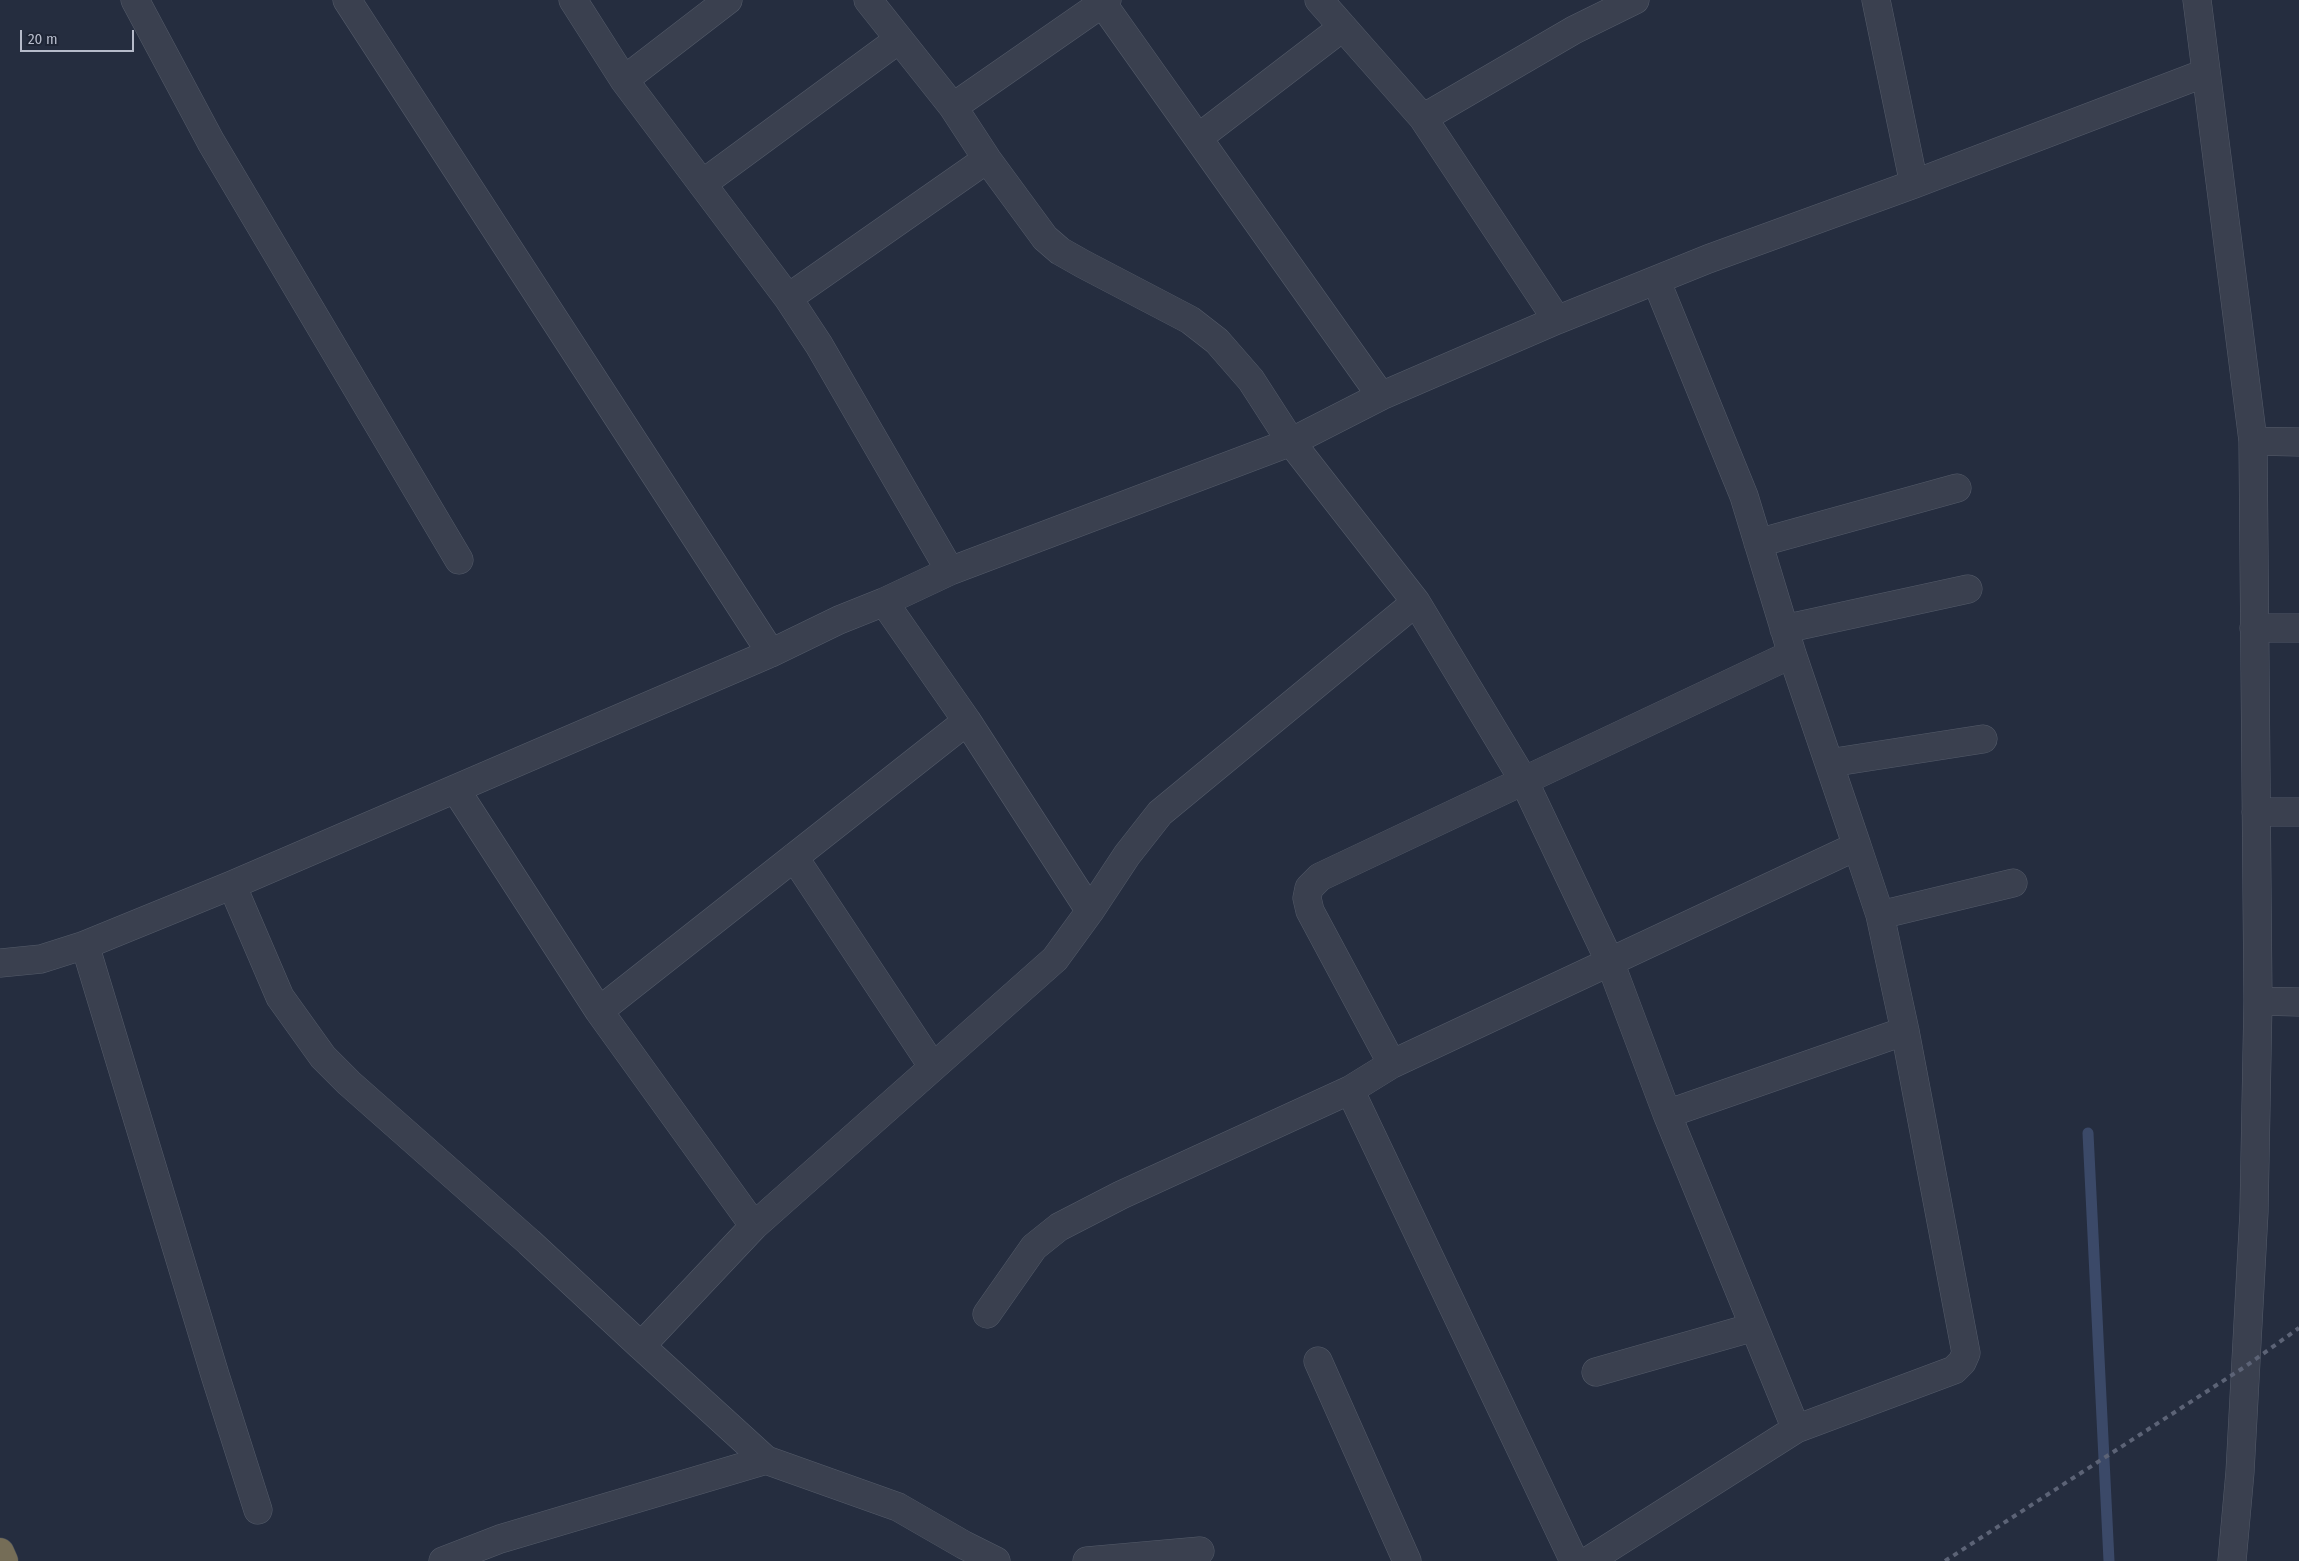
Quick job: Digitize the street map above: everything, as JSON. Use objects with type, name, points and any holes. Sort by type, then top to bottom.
[{"type":"highway","points":[[0,1552],[4,1561]]},
{"type":"street","points":[[135,0],[211,142],[459,560]]},
{"type":"street","points":[[347,0],[771,653]]},
{"type":"street","points":[[572,0],[624,80],[788,298],[819,345],[950,571]]},
{"type":"street","points":[[624,80],[728,0]]},
{"type":"street","points":[[868,0],[953,107],[987,159],[1044,238],[1083,264],[1190,320],[1217,341],[1251,380],[1291,442],[1416,602],[1524,781],[1610,962],[1667,1114],[1796,1429]]},
{"type":"street","points":[[1319,0],[1423,118],[1557,320]]},
{"type":"street","points":[[1876,0],[1914,184]]},
{"type":"street","points":[[2197,0],[2253,441],[2258,1002],[2254,1212],[2240,1472],[2232,1561]]},
{"type":"street","points":[[953,107],[1103,1],[1381,396]]},
{"type":"street","points":[[1423,118],[1620,3]]},
{"type":"street","points":[[1198,138],[1343,27]]},
{"type":"street","points":[[702,184],[898,40]]},
{"type":"street","points":[[0,963],[41,959],[86,945],[456,790],[771,653],[838,620],[884,602],[950,571],[1291,442],[1381,396],[1557,320],[1656,280],[2205,73]]},
{"type":"street","points":[[788,298],[987,159]]},
{"type":"street","points":[[1588,1561],[1796,1429],[1954,1370],[1962,1362],[1966,1353],[1905,1031],[1880,915],[1792,654],[1744,496],[1656,280]]},
{"type":"street","points":[[2253,441],[2299,442]]},
{"type":"street","points":[[1758,543],[1957,488]]},
{"type":"street","points":[[1784,628],[1968,589]]},
{"type":"street","points":[[884,602],[967,721],[1090,911]]},
{"type":"street","points":[[641,1346],[754,1226],[1055,958],[1090,911],[1126,855],[1160,813],[1416,602]]},
{"type":"street","points":[[2254,628],[2299,628]]},
{"type":"street","points":[[1392,1064],[1310,911],[1307,898],[1309,888],[1320,877],[1792,654]]},
{"type":"street","points":[[599,1011],[967,721]]},
{"type":"street","points":[[1829,763],[1984,738]]},
{"type":"street","points":[[456,790],[599,1011],[754,1226]]},
{"type":"street","points":[[2256,812],[2299,812]]},
{"type":"street","points":[[987,1314],[1034,1247],[1059,1227],[1130,1191],[1350,1090],[1392,1064],[1858,846]]},
{"type":"street","points":[[794,857],[933,1067]]},
{"type":"street","points":[[1880,915],[2013,883]]},
{"type":"street","points":[[232,885],[280,997],[323,1057],[349,1083],[528,1242],[766,1460],[898,1507],[996,1561]]},
{"type":"street","points":[[86,945],[215,1376],[258,1510]]},
{"type":"street","points":[[2258,1002],[2299,1002]]},
{"type":"street","points":[[1667,1114],[1905,1031]]},
{"type":"street","points":[[1350,1090],[1574,1561]]},
{"type":"street","points":[[1596,1372],[1754,1327]]},
{"type":"street","points":[[1318,1360],[1408,1561]]},
{"type":"street","points":[[443,1561],[500,1539],[766,1460]]},
{"type":"street","points":[[1087,1561],[1200,1551]]},
{"type":"waterway","points":[[2088,1133],[2109,1561]]},
{"type":"railway","points":[[1945,1561],[2246,1366],[2299,1328]]}]
